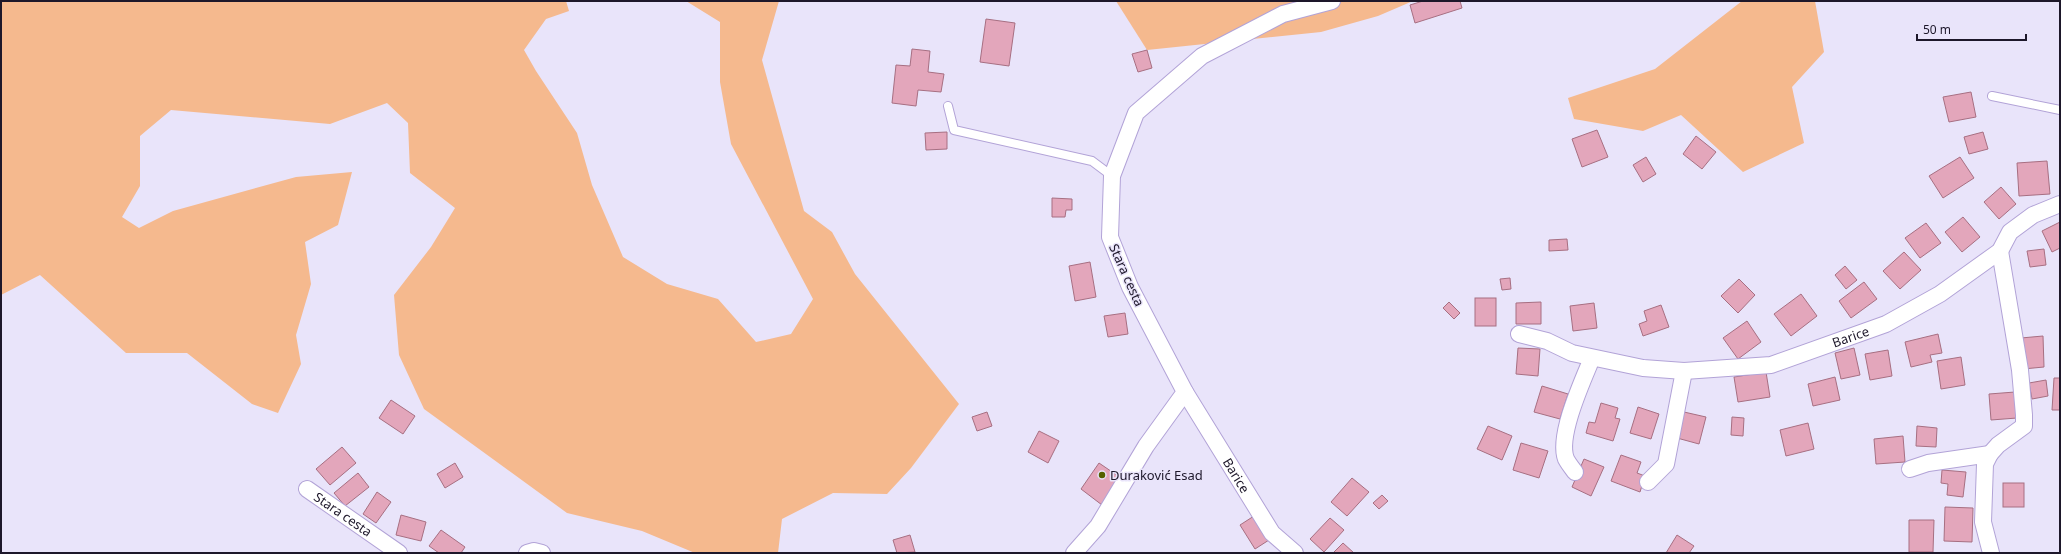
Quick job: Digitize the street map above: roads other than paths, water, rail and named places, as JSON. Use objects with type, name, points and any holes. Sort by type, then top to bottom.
[{"type":"street","name":"Stara cesta","points":[[1185,392],[1130,287],[1110,237],[1112,176],[1136,114],[1202,56],[1283,14],[1332,1]]},
{"type":"street","name":"Barice","points":[[1519,334],[1547,341],[1572,353],[1643,368],[1684,371],[1771,366],[1886,324],[1940,294],[2000,251],[2010,232],[2033,215],[2060,204]]},
{"type":"street","points":[[1990,553],[1983,522],[1985,464],[1990,454],[1998,445],[2024,426],[2020,370],[2000,251]]},
{"type":"street","points":[[1575,472],[1566,458],[1564,441],[1575,397],[1592,358]]},
{"type":"street","points":[[1648,482],[1666,464],[1684,371]]},
{"type":"street","points":[[1074,553],[1098,526],[1146,446],[1185,392]]},
{"type":"street","name":"Barice","points":[[1185,392],[1272,533],[1294,553]]},
{"type":"street","points":[[1910,469],[1928,463],[1990,454]]},
{"type":"street","name":"Stara cesta","points":[[307,489],[399,553]]},
{"type":"street","points":[[527,553],[534,551],[542,553]]},
{"type":"lane","points":[[1992,96],[2060,110]]},
{"type":"lane","points":[[948,106],[954,130],[1092,161],[1112,176]]},
{"type":"place","name":"Duraković Esad","points":[[1102,475]]}]
